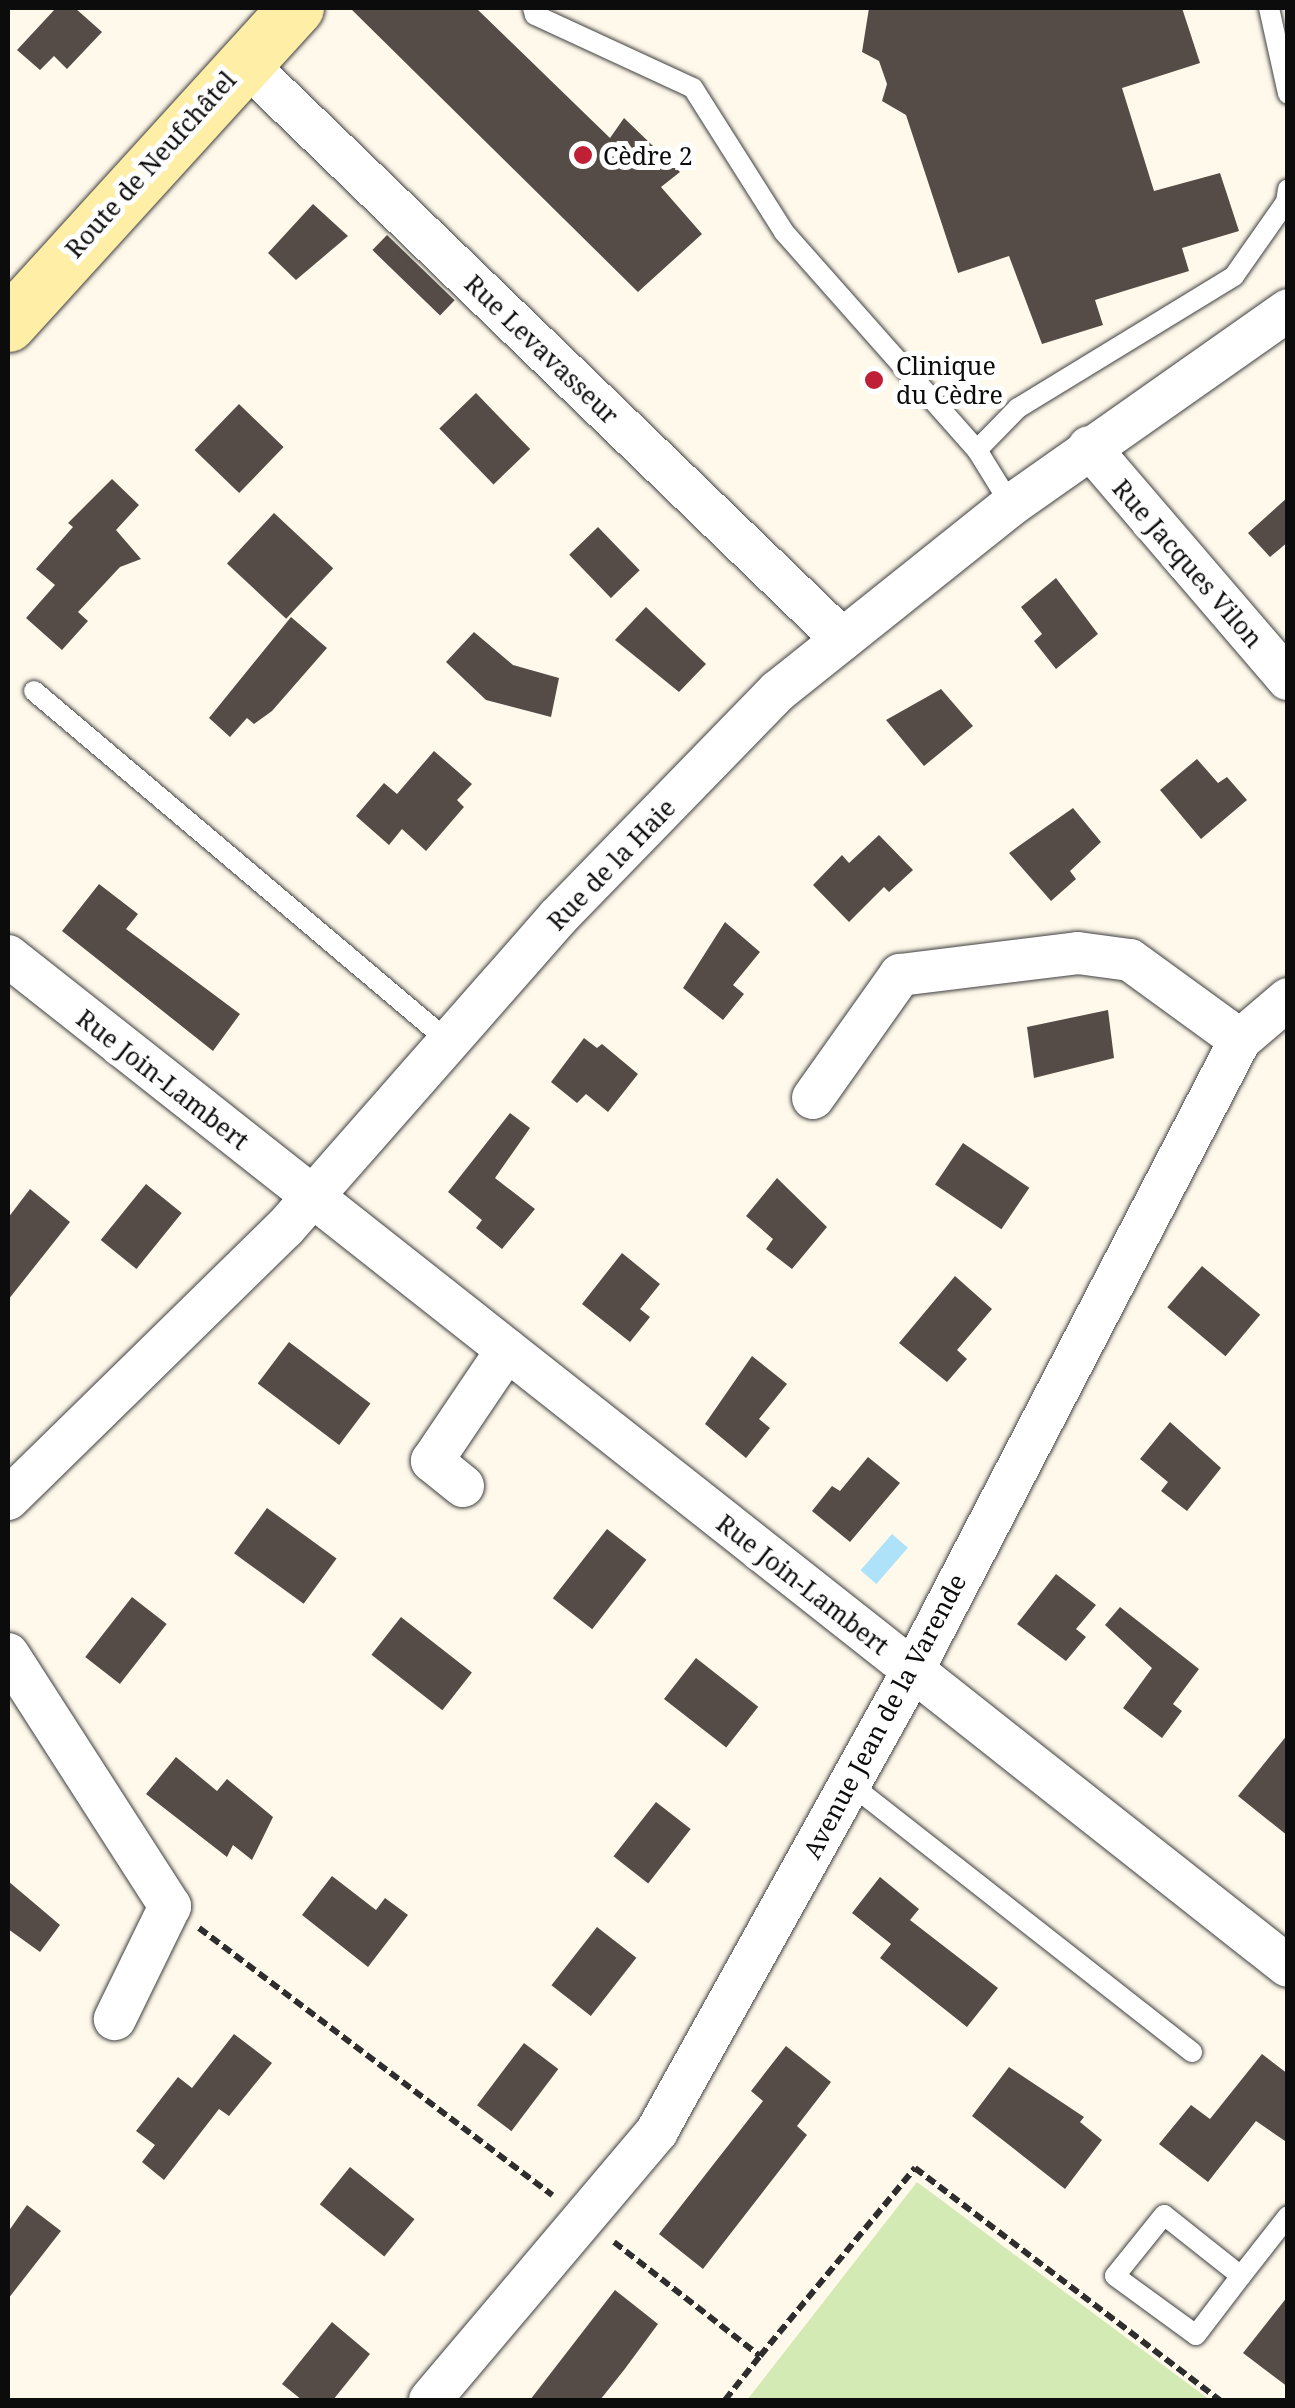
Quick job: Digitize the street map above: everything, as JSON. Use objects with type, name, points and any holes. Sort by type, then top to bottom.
[{"type":"main road","name":"Route de Neufchâtel","points":[[19,292],[296,8]]},
{"type":"street","name":"Rue Levavasseur","points":[[242,60],[842,639]]},
{"type":"street","name":"Rue de la Haie","points":[[8,1499],[312,1196],[448,1042],[778,691],[1010,505],[1288,310]]},
{"type":"street","name":"Rue Jacques Vilon","points":[[1089,447],[1288,678]]},
{"type":"street","points":[[813,1098],[900,975],[1078,953],[1130,960],[1240,1040]]},
{"type":"street","name":"Rue Join-Lambert","points":[[8,956],[1288,1966]]},
{"type":"street","name":"Avenue Jean de la Varende","points":[[430,2400],[657,2131],[913,1670],[1240,1040],[1288,999]]},
{"type":"street","points":[[462,1486],[432,1461],[507,1350]]},
{"type":"street","points":[[8,1654],[170,1906],[115,2019]]},
{"type":"lane","points":[[532,8],[534,15],[693,88],[784,232],[977,450],[1010,505]]},
{"type":"lane","points":[[1269,8],[1288,94]]},
{"type":"lane","points":[[977,450],[1018,408],[1234,276],[1286,202],[1288,189]]},
{"type":"lane","points":[[34,691],[448,1042]]},
{"type":"lane","points":[[849,1783],[1192,2052]]},
{"type":"lane","points":[[1242,2276],[1164,2215],[1115,2276],[1196,2336],[1242,2276],[1288,2216]]},
{"type":"path","points":[[170,1906],[760,2356]]},
{"type":"path","points":[[725,2400],[914,2168],[1220,2400]]},
{"type":"green space","points":[[917,2182],[1210,2400],[747,2400]]},
{"type":"water","points":[[892,1534],[908,1548],[876,1584],[861,1570]]},
{"type":"building","points":[[56,8],[75,8],[102,32],[67,69],[54,56],[40,70],[17,50]]},
{"type":"building","name":"Cèdre 2","points":[[350,8],[476,8],[610,138],[624,118],[680,172],[661,187],[702,234],[638,292]]},
{"type":"building","points":[[869,8],[1182,8],[1200,63],[1122,88],[1154,191],[1220,173],[1239,231],[1182,248],[1189,271],[1095,300],[1103,325],[1042,344],[1009,256],[958,273],[906,115],[882,101],[887,84],[879,61],[862,52]]},
{"type":"building","points":[[313,204],[348,236],[296,280],[268,253]]},
{"type":"building","points":[[387,235],[455,300],[440,315],[372,250]]},
{"type":"building","points":[[476,393],[530,449],[493,485],[439,428]]},
{"type":"building","points":[[239,404],[284,447],[239,493],[195,450]]},
{"type":"building","points":[[112,479],[139,505],[116,530],[141,559],[120,567],[78,612],[88,621],[62,650],[26,618],[55,585],[36,569],[73,527],[68,523]]},
{"type":"building","points":[[1288,497],[1288,542],[1270,557],[1248,533]]},
{"type":"building","points":[[274,513],[333,568],[286,619],[227,563]]},
{"type":"building","points":[[598,527],[640,570],[611,598],[569,555]]},
{"type":"building","points":[[1056,578],[1098,634],[1056,669],[1034,641],[1042,634],[1021,607]]},
{"type":"building","points":[[646,607],[706,664],[679,692],[615,640]]},
{"type":"building","points":[[291,617],[327,648],[272,711],[254,724],[247,718],[230,737],[209,718]]},
{"type":"building","points":[[474,632],[513,665],[559,678],[551,717],[486,700],[446,662]]},
{"type":"building","points":[[941,689],[973,726],[924,766],[886,720]]},
{"type":"building","points":[[434,751],[472,784],[457,800],[464,807],[426,851],[402,829],[389,845],[356,816],[384,783],[397,794]]},
{"type":"building","points":[[1197,759],[1218,783],[1227,777],[1247,800],[1201,839],[1160,790]]},
{"type":"building","points":[[1073,808],[1101,842],[1070,871],[1076,879],[1051,901],[1009,853]]},
{"type":"building","points":[[879,835],[913,870],[889,892],[884,887],[849,922],[813,885],[842,855],[849,863]]},
{"type":"building","points":[[99,884],[138,914],[126,929],[240,1014],[213,1051],[62,931]]},
{"type":"building","points":[[725,922],[760,952],[733,985],[744,994],[723,1020],[683,988]]},
{"type":"building","points":[[1108,1010],[1114,1058],[1034,1078],[1027,1027]]},
{"type":"building","points":[[584,1038],[597,1048],[602,1044],[638,1074],[608,1112],[586,1094],[577,1103],[551,1082]]},
{"type":"building","points":[[510,1113],[530,1128],[495,1178],[535,1209],[502,1249],[476,1228],[482,1220],[448,1192]]},
{"type":"building","points":[[963,1143],[1029,1188],[1001,1229],[935,1184]]},
{"type":"building","points":[[777,1178],[827,1227],[792,1269],[766,1249],[773,1239],[746,1216]]},
{"type":"building","points":[[146,1184],[182,1213],[136,1269],[101,1240]]},
{"type":"building","points":[[30,1189],[70,1222],[8,1300],[8,1218]]},
{"type":"building","points":[[622,1253],[660,1284],[640,1309],[650,1317],[630,1342],[582,1304]]},
{"type":"building","points":[[1202,1266],[1260,1315],[1226,1356],[1167,1307]]},
{"type":"building","points":[[955,1276],[992,1309],[957,1350],[967,1359],[947,1382],[899,1343]]},
{"type":"building","points":[[289,1342],[370,1403],[339,1445],[258,1384]]},
{"type":"building","points":[[752,1356],[787,1384],[759,1419],[770,1428],[746,1458],[705,1424]]},
{"type":"building","points":[[1170,1422],[1221,1468],[1187,1511],[1161,1491],[1168,1482],[1140,1459]]},
{"type":"building","points":[[868,1457],[900,1483],[850,1542],[812,1511],[832,1486],[840,1491]]},
{"type":"building","points":[[267,1508],[337,1559],[304,1604],[234,1553]]},
{"type":"building","points":[[607,1529],[646,1560],[592,1629],[553,1598]]},
{"type":"building","points":[[1056,1574],[1096,1605],[1076,1629],[1086,1637],[1066,1661],[1017,1624]]},
{"type":"building","points":[[132,1597],[167,1624],[120,1684],[85,1657]]},
{"type":"building","points":[[1120,1607],[1199,1669],[1173,1704],[1182,1711],[1162,1738],[1123,1708],[1152,1668],[1105,1625]]},
{"type":"building","points":[[401,1617],[472,1672],[442,1710],[371,1655]]},
{"type":"building","points":[[696,1658],[758,1707],[726,1748],[664,1699]]},
{"type":"building","points":[[1288,1734],[1288,1836],[1238,1796]]},
{"type":"building","points":[[176,1757],[217,1791],[227,1779],[273,1817],[252,1860],[233,1845],[227,1857],[146,1794]]},
{"type":"building","points":[[656,1802],[691,1829],[648,1883],[614,1856]]},
{"type":"building","points":[[332,1876],[376,1910],[385,1898],[408,1915],[368,1967],[302,1915]]},
{"type":"building","points":[[880,1877],[919,1909],[910,1920],[998,1988],[967,2027],[880,1958],[891,1944],[852,1913]]},
{"type":"building","points":[[8,1881],[60,1925],[40,1952],[8,1929]]},
{"type":"building","points":[[597,1927],[636,1958],[591,2016],[551,1985]]},
{"type":"building","points":[[234,2034],[272,2063],[229,2116],[219,2109],[164,2180],[142,2162],[155,2145],[136,2131],[178,2077],[192,2088]]},
{"type":"building","points":[[524,2043],[558,2069],[511,2131],[477,2105]]},
{"type":"building","points":[[786,2046],[831,2082],[797,2126],[807,2135],[703,2269],[659,2234],[763,2101],[751,2091]]},
{"type":"building","points":[[1262,2054],[1288,2074],[1288,2143],[1256,2121],[1208,2182],[1159,2144],[1191,2105],[1210,2119]]},
{"type":"building","points":[[1009,2067],[1084,2117],[1080,2122],[1102,2140],[1065,2189],[972,2116]]},
{"type":"building","points":[[350,2167],[415,2219],[384,2257],[320,2204]]},
{"type":"building","points":[[27,2205],[61,2231],[8,2299],[8,2232]]},
{"type":"building","points":[[615,2290],[658,2324],[624,2370],[600,2400],[530,2400]]},
{"type":"building","points":[[1288,2296],[1288,2387],[1243,2353]]},
{"type":"building","points":[[332,2322],[370,2354],[333,2400],[302,2400],[282,2384]]},
{"type":"place","name":"Cèdre 2","points":[[583,155]]},
{"type":"place","name":"Clinique du Cèdre","points":[[874,380]]}]
